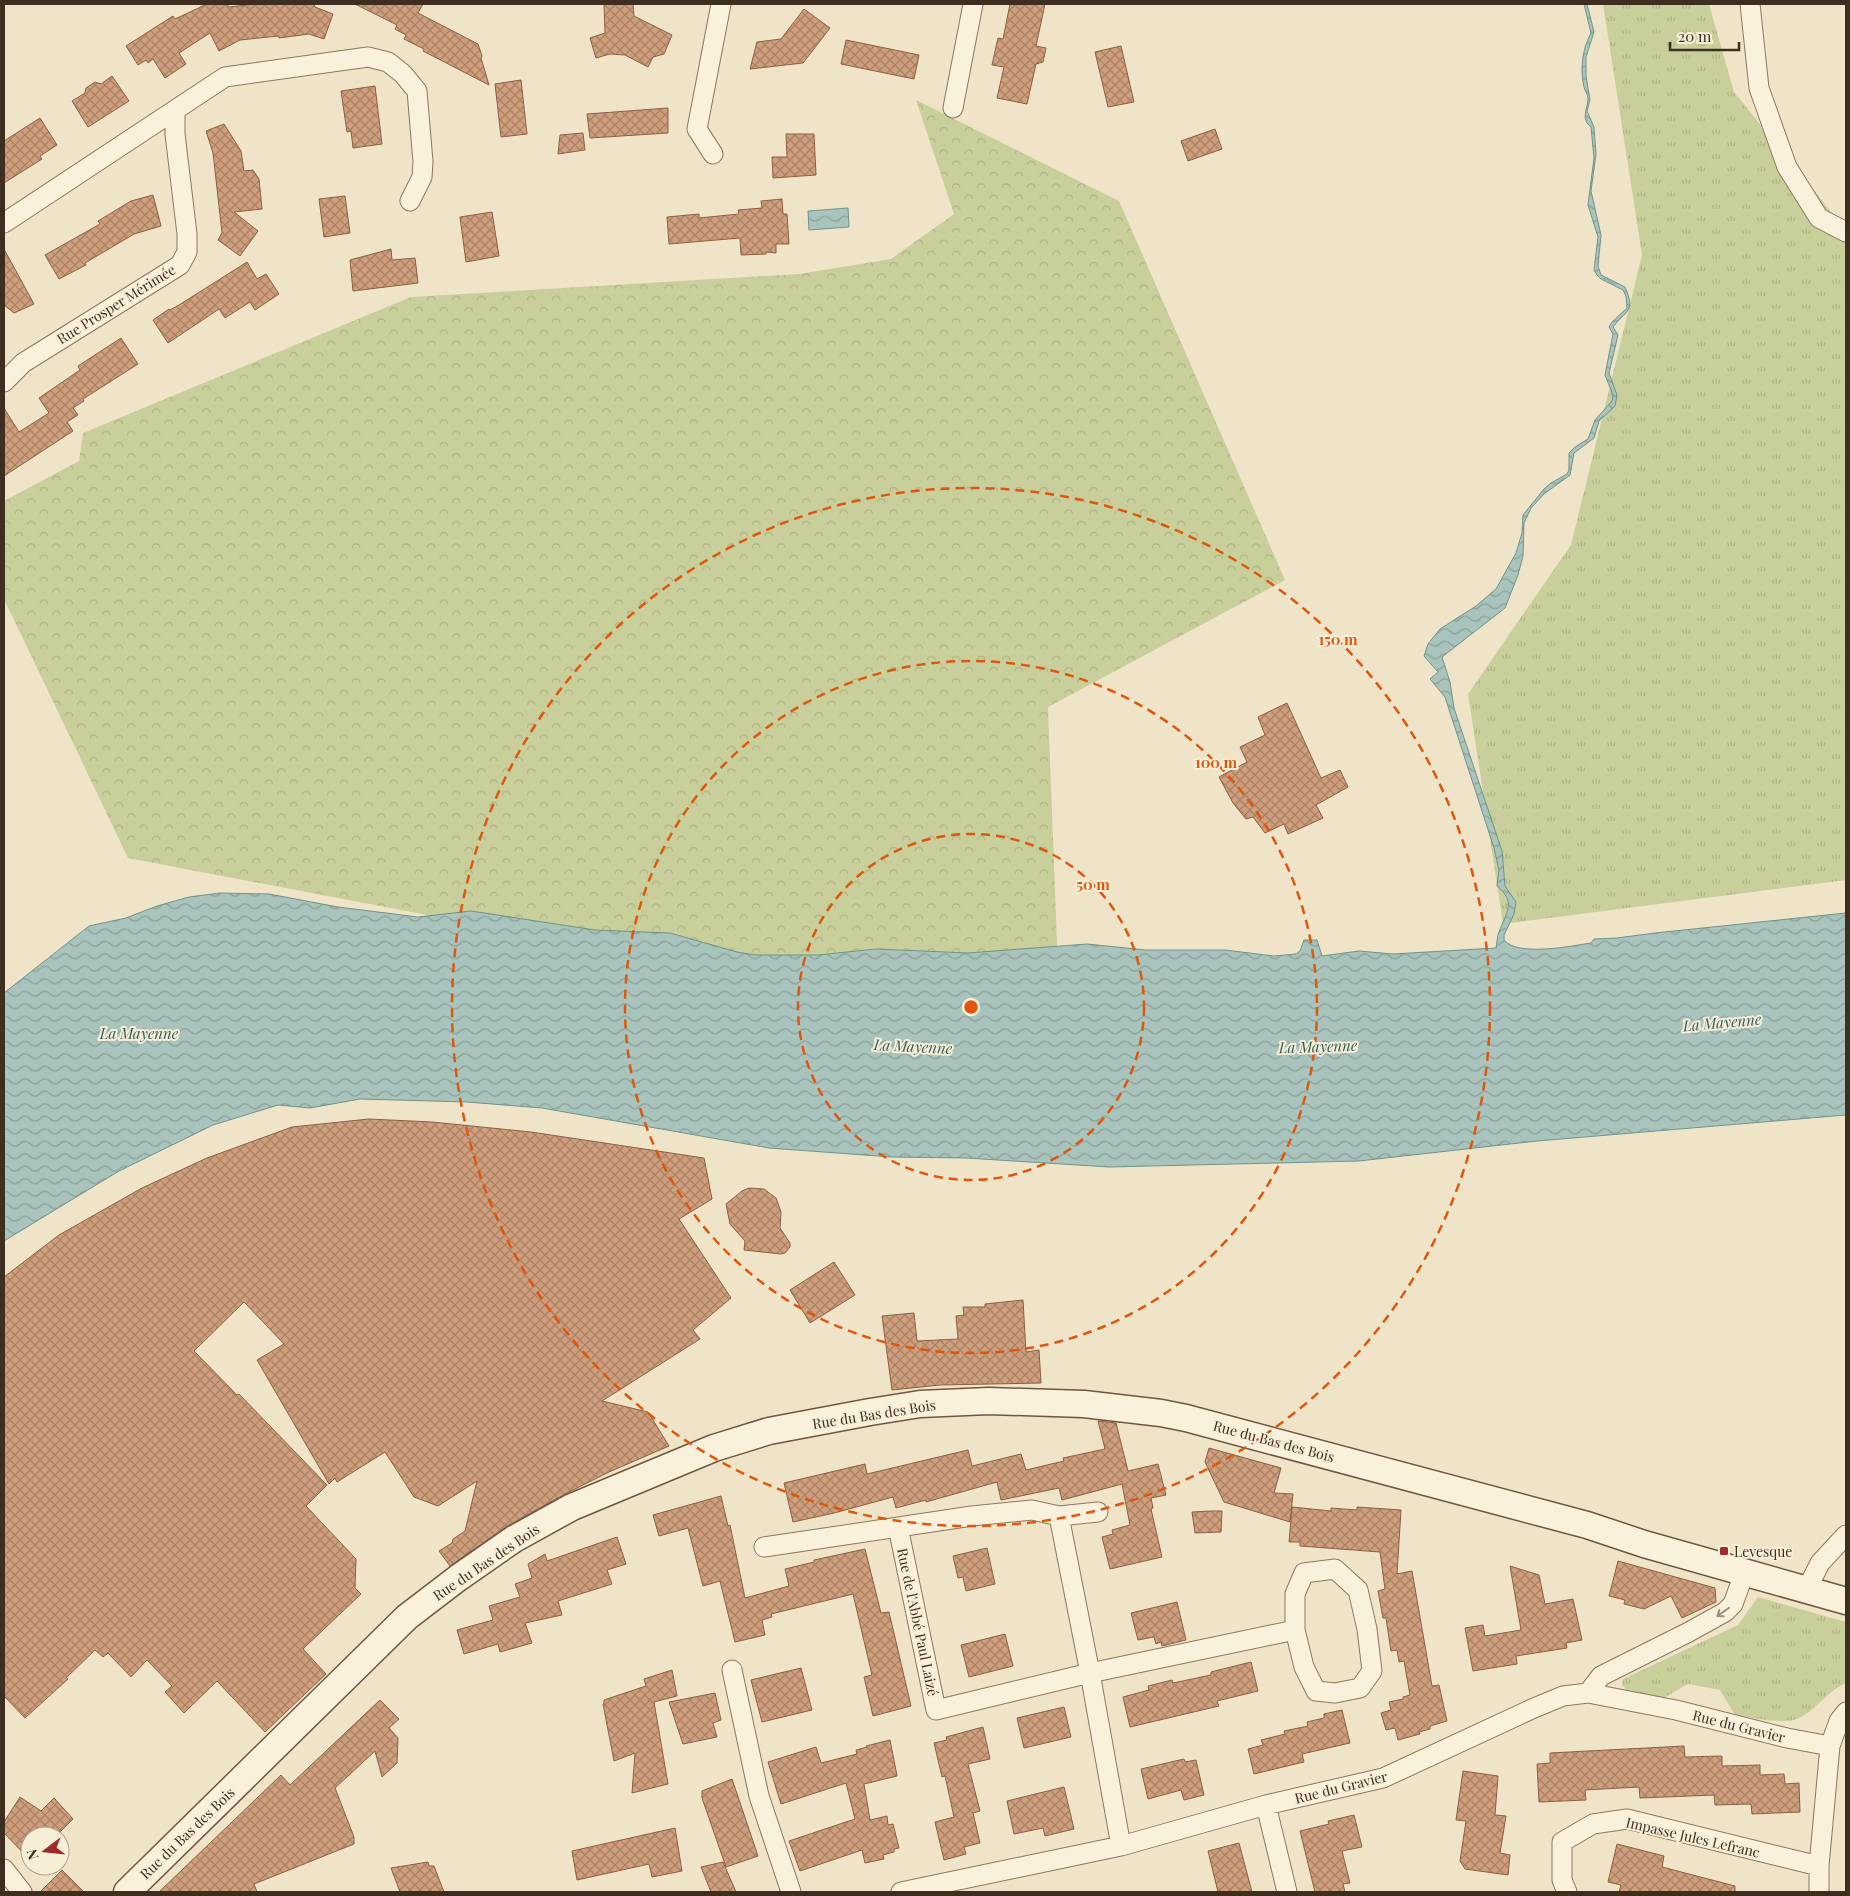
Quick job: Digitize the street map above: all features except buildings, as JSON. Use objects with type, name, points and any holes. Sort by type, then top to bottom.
[{"type":"street","points":[[713,154],[697,129],[722,4]]},
{"type":"street","points":[[953,108],[973,4]]},
{"type":"street","points":[[1750,4],[1759,88],[1787,167],[1819,218],[1846,232]]},
{"type":"street","points":[[4,223],[225,77],[368,57],[388,62],[403,74],[416,91],[424,162],[422,177],[410,201]]},
{"type":"street","name":"Rue Prosper Mérimée","points":[[4,382],[23,363],[180,264],[187,252],[187,234],[175,134],[175,110]]},
{"type":"street","name":"Rue du Bas des Bois","points":[[127,1892],[407,1617],[514,1539],[572,1507],[707,1451],[769,1431],[920,1404],[1028,1401],[1084,1404],[1161,1413],[1265,1438],[1578,1523],[1644,1544],[1846,1600]]},
{"type":"street","points":[[764,1547],[972,1516],[1032,1510],[1059,1516],[1098,1512]]},
{"type":"street","points":[[1059,1516],[1122,1846]]},
{"type":"street","name":"Rue de l'Abbé Paul Laizé","points":[[898,1527],[936,1710],[1090,1673],[1295,1630]]},
{"type":"street","points":[[1807,1589],[1820,1563],[1846,1535]]},
{"type":"street","points":[[1335,1569],[1358,1590],[1367,1629],[1372,1671],[1360,1688],[1335,1693],[1316,1691],[1304,1667],[1295,1630],[1295,1594],[1304,1573],[1335,1569]]},
{"type":"street","points":[[1588,1693],[1601,1676],[1726,1612],[1733,1604],[1746,1571]]},
{"type":"street","points":[[732,1670],[759,1796],[790,1892]]},
{"type":"street","name":"Rue du Gravier","points":[[901,1892],[1122,1846],[1266,1805],[1383,1778],[1563,1696],[1588,1693],[1676,1710],[1786,1738],[1830,1746]]},
{"type":"street","points":[[1819,1892],[1819,1866],[1830,1746],[1838,1721],[1846,1712]]},
{"type":"street","points":[[1266,1805],[1287,1892]]},
{"type":"street","name":"Impasse Jules Lefranc","points":[[1567,1892],[1562,1880],[1562,1842],[1593,1824],[1627,1819],[1819,1866]]},
{"type":"street","points":[[4,1869],[22,1892]]},
{"type":"green space","points":[[1603,4],[1709,4],[1734,92],[1846,230],[1846,880],[1503,924],[1468,694],[1571,545],[1642,255]]},
{"type":"green space","points":[[916,100],[1119,201],[1285,580],[1048,707],[1058,969],[716,970],[128,858],[4,599],[4,501],[79,461],[83,433],[411,297],[799,274],[891,259],[954,214]]},
{"type":"green space","points":[[1758,1597],[1846,1622],[1846,1683],[1834,1690],[1803,1716],[1788,1721],[1779,1721],[1735,1715],[1720,1690],[1688,1684],[1662,1699],[1627,1690],[1622,1685],[1623,1679],[1738,1625]]},
{"type":"water","name":"La Mayenne","points":[[1584,4],[1587,4],[1594,32],[1586,57],[1586,76],[1590,100],[1587,111],[1594,127],[1596,154],[1591,191],[1601,235],[1598,266],[1601,275],[1625,287],[1630,301],[1628,310],[1613,327],[1618,335],[1609,373],[1617,395],[1615,406],[1599,421],[1594,438],[1574,453],[1570,475],[1544,494],[1531,508],[1524,523],[1523,556],[1505,608],[1442,657],[1450,682],[1454,708],[1502,851],[1505,886],[1516,902],[1514,914],[1504,935],[1504,940],[1511,945],[1521,948],[1558,948],[1591,943],[1594,939],[1846,913],[1846,1115],[1537,1141],[1359,1161],[1109,1167],[966,1158],[892,1157],[769,1148],[542,1108],[467,1102],[360,1099],[310,1108],[278,1105],[213,1125],[119,1171],[4,1241],[4,993],[89,926],[126,918],[157,906],[189,897],[220,893],[269,894],[338,907],[418,917],[471,911],[595,930],[670,933],[737,952],[756,955],[818,955],[876,949],[968,953],[1087,944],[1146,950],[1225,950],[1274,956],[1296,954],[1300,951],[1304,940],[1317,940],[1322,956],[1359,951],[1393,954],[1496,948],[1498,934],[1507,913],[1507,897],[1497,886],[1499,870],[1494,848],[1445,697],[1430,679],[1438,672],[1424,656],[1428,644],[1440,629],[1476,606],[1496,589],[1516,553],[1522,533],[1523,515],[1544,489],[1567,474],[1569,470],[1569,453],[1588,439],[1595,420],[1612,401],[1613,395],[1605,375],[1613,334],[1609,327],[1627,308],[1626,296],[1623,290],[1601,279],[1594,270],[1598,237],[1588,205],[1594,158],[1591,127],[1585,117],[1588,98],[1582,73],[1584,53],[1591,33]]},
{"type":"water","points":[[848,208],[849,227],[809,230],[808,211]]},
{"type":"place","name":"Levesque","points":[[1724,1551]]}]
